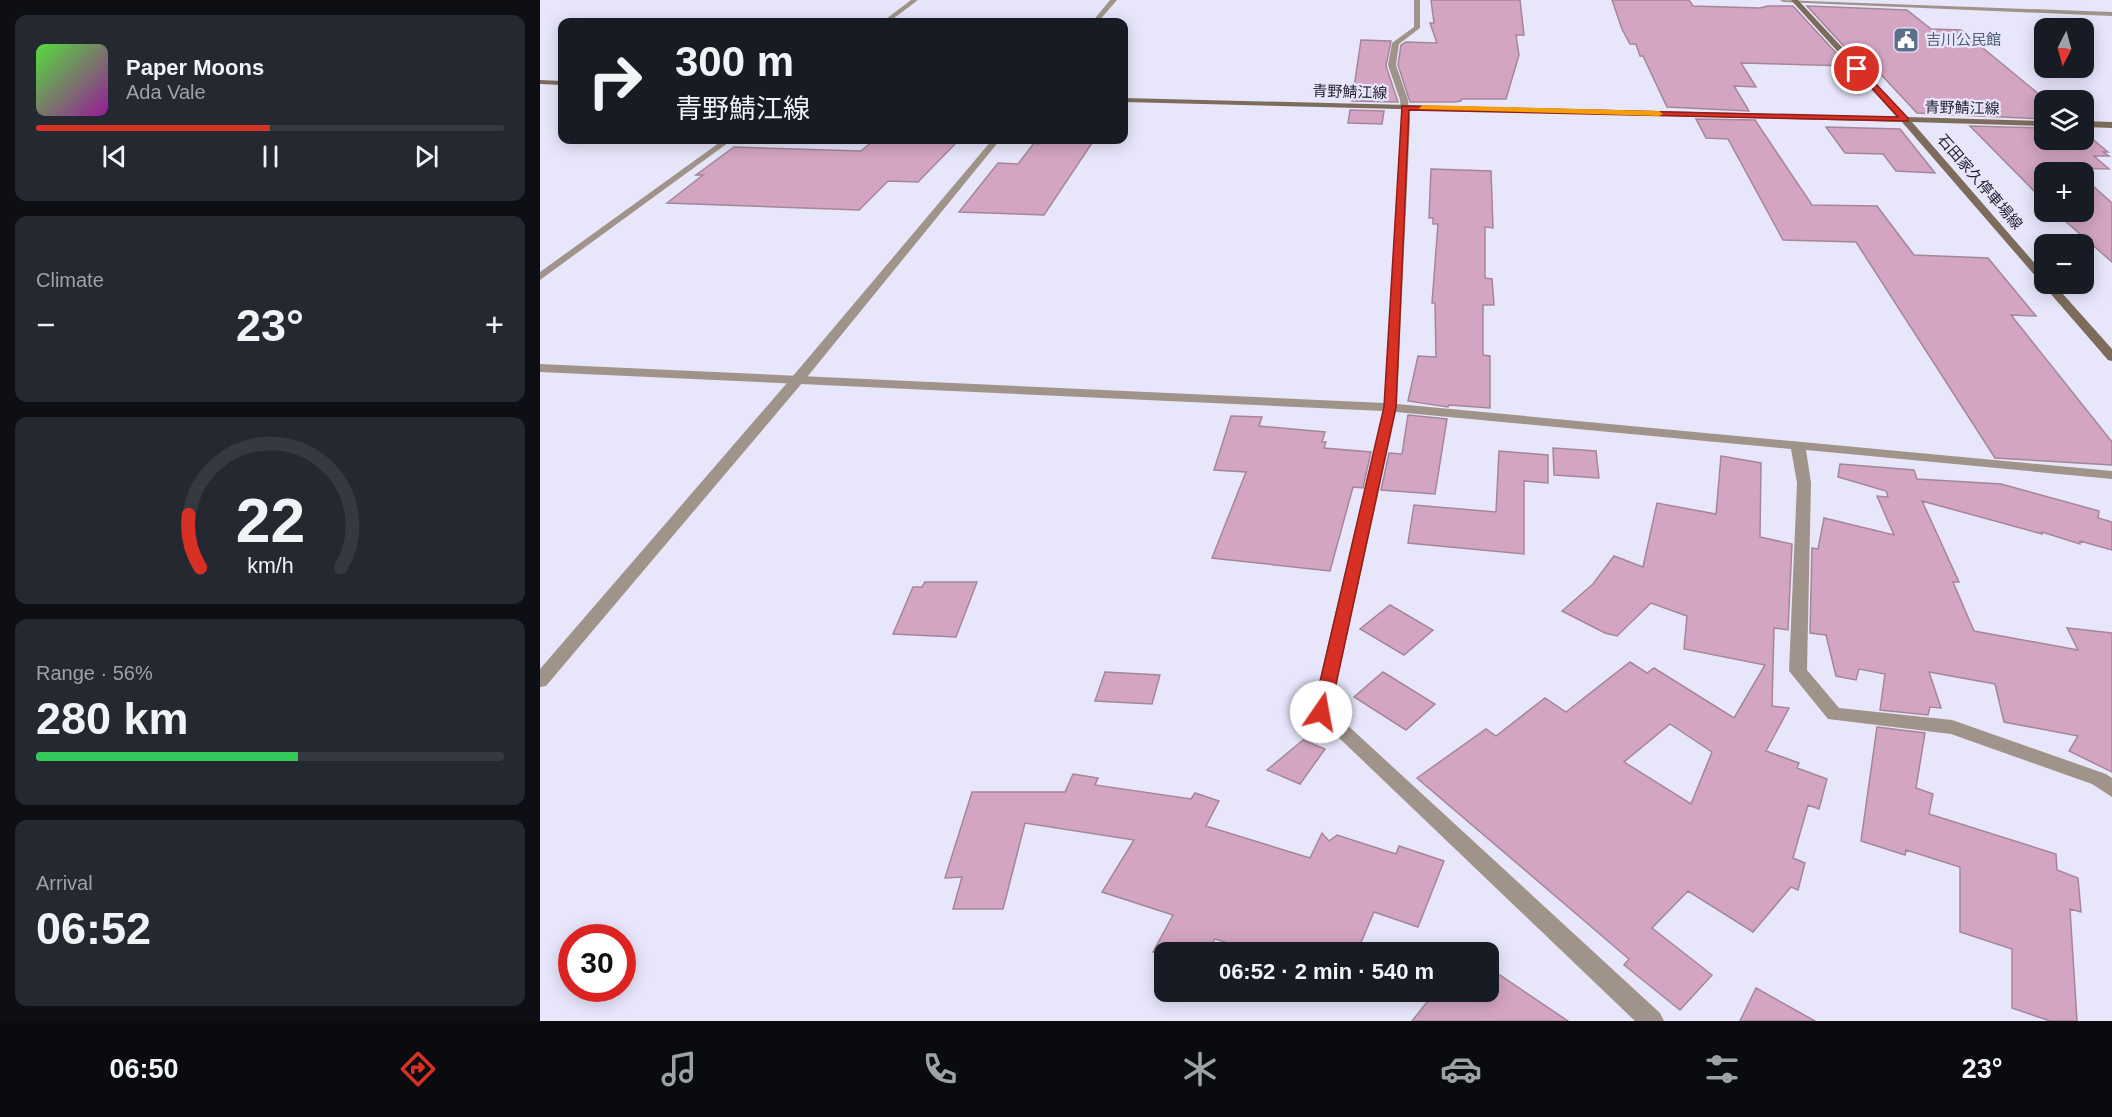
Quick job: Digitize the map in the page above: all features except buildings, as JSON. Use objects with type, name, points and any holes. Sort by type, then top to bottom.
[{"type":"main road","name":"石田家久停車場線","points":[[1794,0],[1905,120],[2034,268]]},
{"type":"main road","points":[[540,82],[558,83]]},
{"type":"main road","name":"青野鯖江線","points":[[1128,100],[2034,123]]},
{"type":"main road","points":[[2094,124],[2112,125]]},
{"type":"main road","points":[[2057,294],[2112,357]]},
{"type":"street","points":[[890,18],[915,0]]},
{"type":"street","points":[[1098,18],[1114,0]]},
{"type":"street","points":[[1417,0],[1417,28],[1396,43],[1392,65],[1405,107],[1406,121],[1390,407],[1321,712],[1652,1021]]},
{"type":"street","points":[[1783,0],[2111,13]]},
{"type":"street","points":[[1879,0],[2102,9]]},
{"type":"street","points":[[2094,5],[2111,13]]},
{"type":"street","points":[[540,277],[723,144]]},
{"type":"street","points":[[540,681],[798,379],[993,144]]},
{"type":"street","points":[[540,368],[1390,407],[2112,476]]},
{"type":"street","points":[[1797,446],[1804,483],[1798,671],[1834,714],[1952,727],[2099,779],[2112,789]]},
{"type":"slow traffic","points":[[1423,108],[1659,114]]},
{"type":"place","name":"吉川公民館","points":[[1906,40]]},
{"type":"route","points":[[1321,712],[1390,407],[1405,107],[1905,120],[1857,69]]}]
